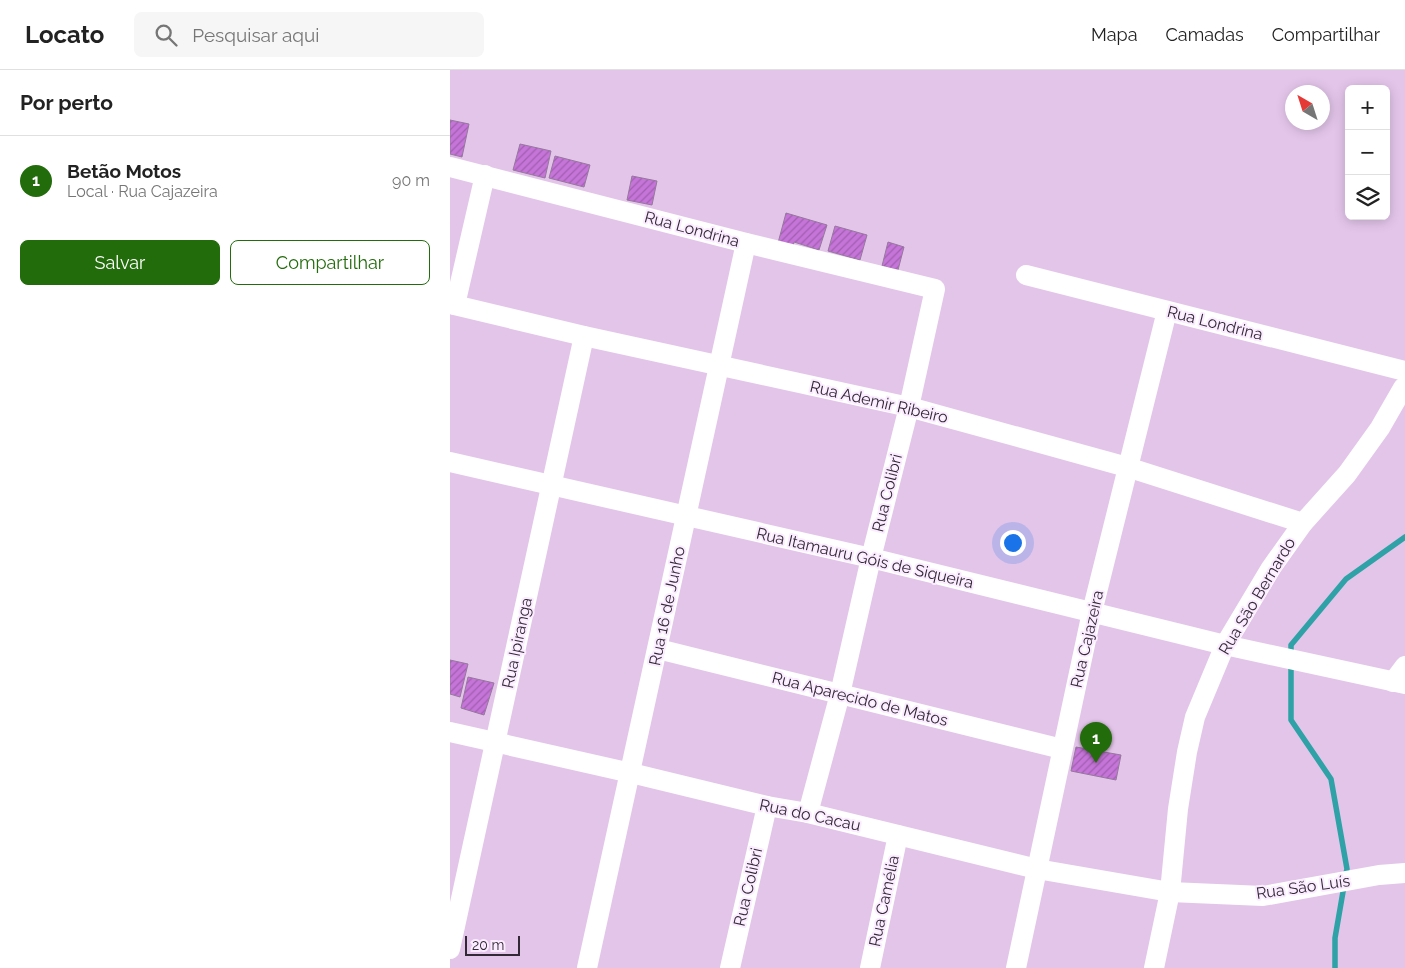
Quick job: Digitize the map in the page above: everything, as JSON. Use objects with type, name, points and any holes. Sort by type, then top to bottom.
[{"type":"street","name":"Rua Londrina","points":[[450,167],[935,289]]},
{"type":"street","points":[[452,305],[485,175]]},
{"type":"street","name":"Rua 16 de Junho","points":[[587,968],[746,243]]},
{"type":"street","name":"Rua Londrina","points":[[1026,275],[1168,311],[1404,382]]},
{"type":"street","name":"Rua Colibri","points":[[808,813],[840,694],[871,558],[909,407],[935,289]]},
{"type":"street","name":"Rua Ademir Ribeiro","points":[[452,305],[584,336],[909,407],[1127,467],[1302,523]]},
{"type":"street","name":"Rua Cajazeira","points":[[1016,968],[1092,612],[1127,467],[1168,311]]},
{"type":"street","name":"Rua Ipiranga","points":[[450,950],[584,336]]},
{"type":"street","name":"Rua São Bernardo","points":[[1154,968],[1170,892],[1178,810],[1187,752],[1195,717],[1224,645],[1271,568],[1302,523],[1347,474],[1380,428],[1404,382]]},
{"type":"street","name":"Rua Itamauru Góis de Siqueira","points":[[450,462],[871,558],[1224,645],[1399,683]]},
{"type":"street","name":"Rua Aparecido de Matos","points":[[658,649],[1062,749]]},
{"type":"street","points":[[1399,683],[1405,666]]},
{"type":"street","name":"Rua do Cacau","points":[[450,732],[631,772],[767,806],[808,813],[1037,869],[1170,892]]},
{"type":"street","name":"Rua Colibri","points":[[730,968],[767,806]]},
{"type":"street","name":"Rua Camélia","points":[[870,968],[898,835]]},
{"type":"street","name":"Rua São Luís","points":[[1170,892],[1263,896],[1378,875],[1405,873]]},
{"type":"building","points":[[450,120],[469,124],[462,157],[450,154]]},
{"type":"building","points":[[520,144],[551,151],[545,178],[513,170]]},
{"type":"building","points":[[555,156],[590,165],[584,187],[549,178]]},
{"type":"building","points":[[632,176],[657,181],[652,205],[627,200]]},
{"type":"building","points":[[786,213],[827,225],[819,250],[794,242],[793,247],[778,243]]},
{"type":"building","points":[[835,226],[867,235],[860,260],[828,251]]},
{"type":"building","points":[[888,242],[904,247],[898,270],[882,266]]},
{"type":"building","points":[[450,660],[468,664],[460,697],[450,694]]},
{"type":"building","points":[[468,677],[494,683],[484,715],[461,708]]},
{"type":"building","points":[[1076,747],[1121,755],[1116,780],[1071,771]]},
{"type":"waterway","points":[[1345,877],[1347,869],[1331,779],[1291,720],[1291,645],[1346,579],[1405,537]]},
{"type":"waterway","points":[[1335,968],[1335,938],[1344,886]]},
{"type":"place","name":"Betão Motos","points":[[1096,763]]}]
